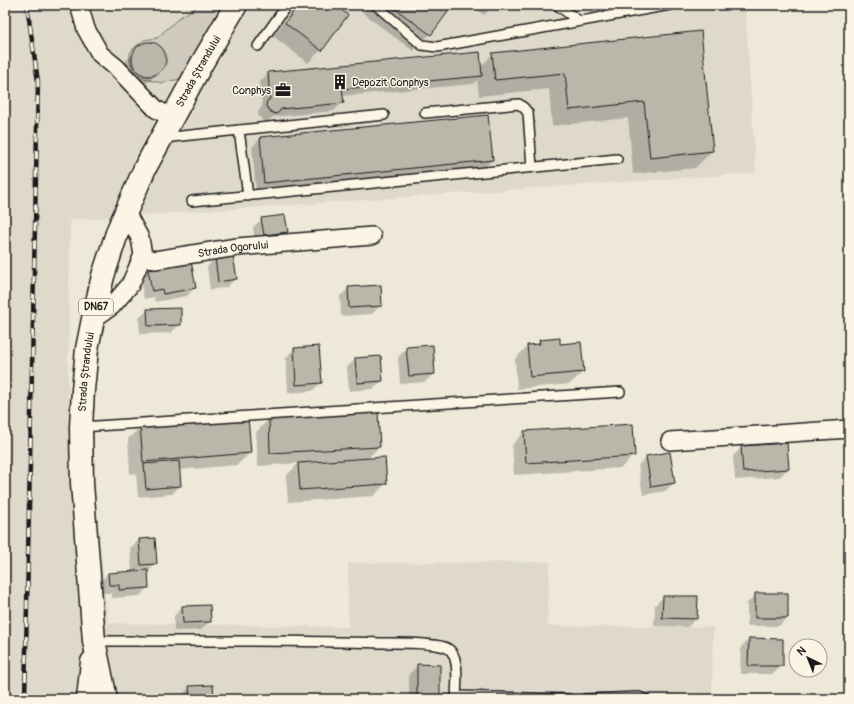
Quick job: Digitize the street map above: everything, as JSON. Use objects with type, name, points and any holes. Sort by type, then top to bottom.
[{"type":"main road","name":"Strada Ștrandului","points":[[106,699],[94,641],[82,483],[81,427],[87,349],[103,276],[126,212],[161,138],[236,5]]},
{"type":"main road","name":"DN67","points":[[88,699],[94,641]]},
{"type":"street","points":[[80,5],[86,29],[100,54],[117,68],[156,109],[172,118]]},
{"type":"street","points":[[93,319],[112,306],[130,285],[143,255],[140,238],[126,212]]},
{"type":"street","name":"Strada Ogorului","points":[[143,255],[146,258],[155,260],[237,247],[372,236]]},
{"type":"street","points":[[670,442],[849,429]]},
{"type":"lane","points":[[258,46],[287,5]]},
{"type":"lane","points":[[376,5],[422,45],[437,47],[579,20],[637,7],[670,5]]},
{"type":"lane","points":[[557,5],[579,20]]},
{"type":"lane","points":[[425,113],[519,104],[528,113],[532,167]]},
{"type":"lane","points":[[161,138],[384,114]]},
{"type":"lane","points":[[239,130],[248,196]]},
{"type":"lane","points":[[192,201],[618,159]]},
{"type":"lane","points":[[81,427],[620,392]]},
{"type":"lane","points":[[94,641],[353,642],[434,644],[447,648],[454,655],[457,667],[456,697],[568,699]]},
{"type":"lane","points":[[585,699],[639,697],[645,699]]},
{"type":"shaded area","points":[[5,5],[745,5],[756,173],[70,220],[68,397],[94,412],[94,482],[108,623],[348,627],[348,563],[550,562],[547,626],[713,627],[712,699],[5,699]]},
{"type":"shaded area","points":[[200,5],[226,5],[180,79],[162,83],[144,79],[137,74],[132,67],[130,60],[130,53],[133,49],[144,40],[157,38],[180,17]]},
{"type":"building","points":[[298,5],[335,5],[348,15],[322,51],[285,23]]},
{"type":"building","points":[[390,5],[453,5],[431,35]]},
{"type":"building","points":[[701,31],[713,151],[650,158],[644,102],[569,110],[565,73],[495,80],[492,53]]},
{"type":"building","points":[[152,42],[161,47],[165,52],[165,66],[161,71],[156,75],[146,76],[142,75],[133,66],[132,56],[133,52],[142,43]]},
{"type":"building","name":"Depozit Conphys","points":[[480,52],[482,76],[342,89],[344,103],[281,109],[276,114],[271,112],[266,106],[267,101],[270,99],[268,72]]},
{"type":"building","points":[[488,115],[493,160],[264,183],[260,137]]},
{"type":"building","points":[[285,215],[288,232],[264,235],[261,218]]},
{"type":"building","points":[[233,255],[237,279],[218,282],[215,257]]},
{"type":"building","points":[[191,261],[196,288],[163,294],[162,289],[152,291],[148,270]]},
{"type":"building","points":[[381,285],[382,306],[349,308],[348,287]]},
{"type":"building","points":[[181,308],[181,325],[148,326],[147,309]]},
{"type":"building","points":[[560,338],[560,344],[581,342],[584,372],[530,377],[527,345],[540,344],[539,340]]},
{"type":"building","points":[[433,345],[435,374],[409,376],[406,347]]},
{"type":"building","points":[[319,346],[322,383],[296,385],[294,348]]},
{"type":"building","points":[[381,356],[383,381],[357,383],[355,358]]},
{"type":"building","points":[[378,412],[380,447],[270,453],[269,418]]},
{"type":"building","points":[[248,417],[251,453],[143,462],[140,426]]},
{"type":"building","points":[[633,424],[635,456],[526,463],[524,431]]},
{"type":"building","points":[[787,443],[789,469],[743,472],[741,446]]},
{"type":"building","points":[[670,452],[675,483],[651,487],[646,456]]},
{"type":"building","points":[[385,457],[387,484],[300,490],[298,463]]},
{"type":"building","points":[[179,461],[181,486],[146,489],[144,464]]},
{"type":"building","points":[[155,538],[157,564],[141,565],[139,539]]},
{"type":"building","points":[[148,570],[149,588],[119,590],[119,585],[109,585],[108,573]]},
{"type":"building","points":[[755,593],[788,593],[788,618],[755,618]]},
{"type":"building","points":[[663,596],[698,596],[697,619],[662,618]]},
{"type":"building","points":[[210,605],[211,622],[183,623],[182,606]]},
{"type":"building","points":[[749,638],[783,639],[783,666],[748,666]]},
{"type":"building","points":[[417,664],[440,665],[440,699],[417,699]]},
{"type":"building","points":[[213,685],[214,699],[190,699],[189,686]]},
{"type":"railway","points":[[25,699],[38,82],[27,5]]},
{"type":"place","name":"Depozit Conphys","points":[[340,82]]},
{"type":"place","name":"Conphys","points":[[283,90]]}]
